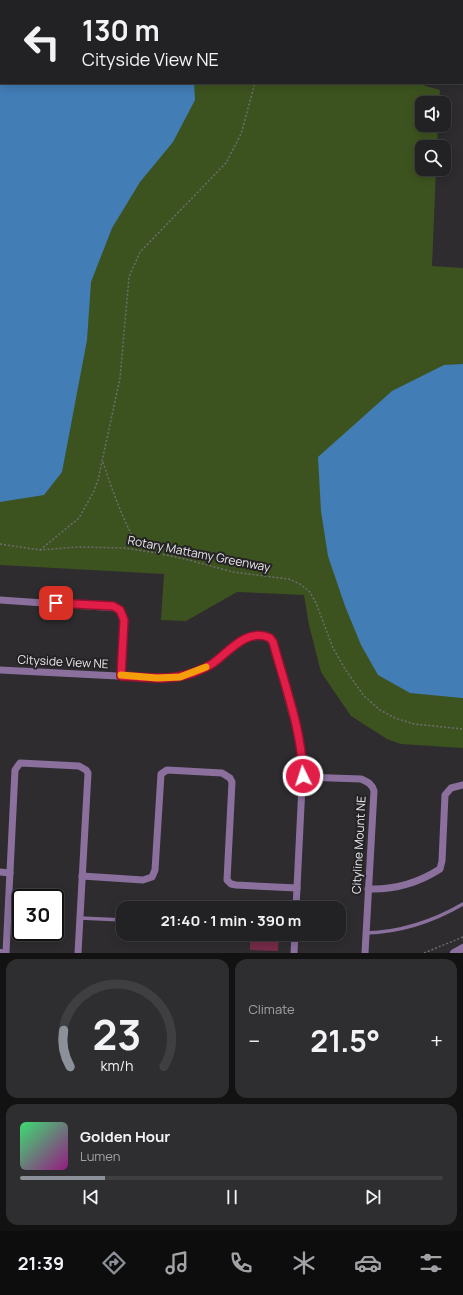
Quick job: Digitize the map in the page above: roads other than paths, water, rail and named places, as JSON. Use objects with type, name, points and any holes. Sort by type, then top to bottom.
[{"type":"street","points":[[0,600],[117,608],[122,614],[124,620],[121,676]]},
{"type":"street","name":"Cityside View NE","points":[[0,670],[157,678],[180,677],[212,664],[238,642],[252,636],[261,635],[270,638],[273,642],[297,732],[303,765],[296,901]]},
{"type":"street","points":[[6,953],[15,770],[20,763],[79,766],[88,773],[78,953]]},
{"type":"street","points":[[82,876],[143,880],[152,877],[155,870],[161,774],[167,770],[206,772],[222,773],[230,778],[232,782],[227,880],[231,884],[236,885],[297,888]]},
{"type":"street","name":"Cityline Mount NE","points":[[303,776],[361,779],[370,784],[374,791],[365,953]]},
{"type":"street","points":[[368,889],[383,890],[398,887],[426,877],[440,869],[442,861],[446,795],[451,788],[463,785]]},
{"type":"street","points":[[0,872],[10,873]]},
{"type":"street","points":[[294,953],[295,941]]},
{"type":"street","points":[[454,953],[463,948]]},
{"type":"lane","points":[[366,933],[396,931],[413,927],[435,920],[463,904]]},
{"type":"lane","points":[[79,918],[116,920]]},
{"type":"water","points":[[0,84],[194,84],[195,100],[173,142],[140,182],[112,228],[91,282],[87,340],[62,472],[44,495],[0,502]]},
{"type":"water","points":[[463,364],[462,698],[410,693],[378,675],[361,645],[345,606],[328,556],[321,511],[318,457],[392,391],[444,365]]}]
